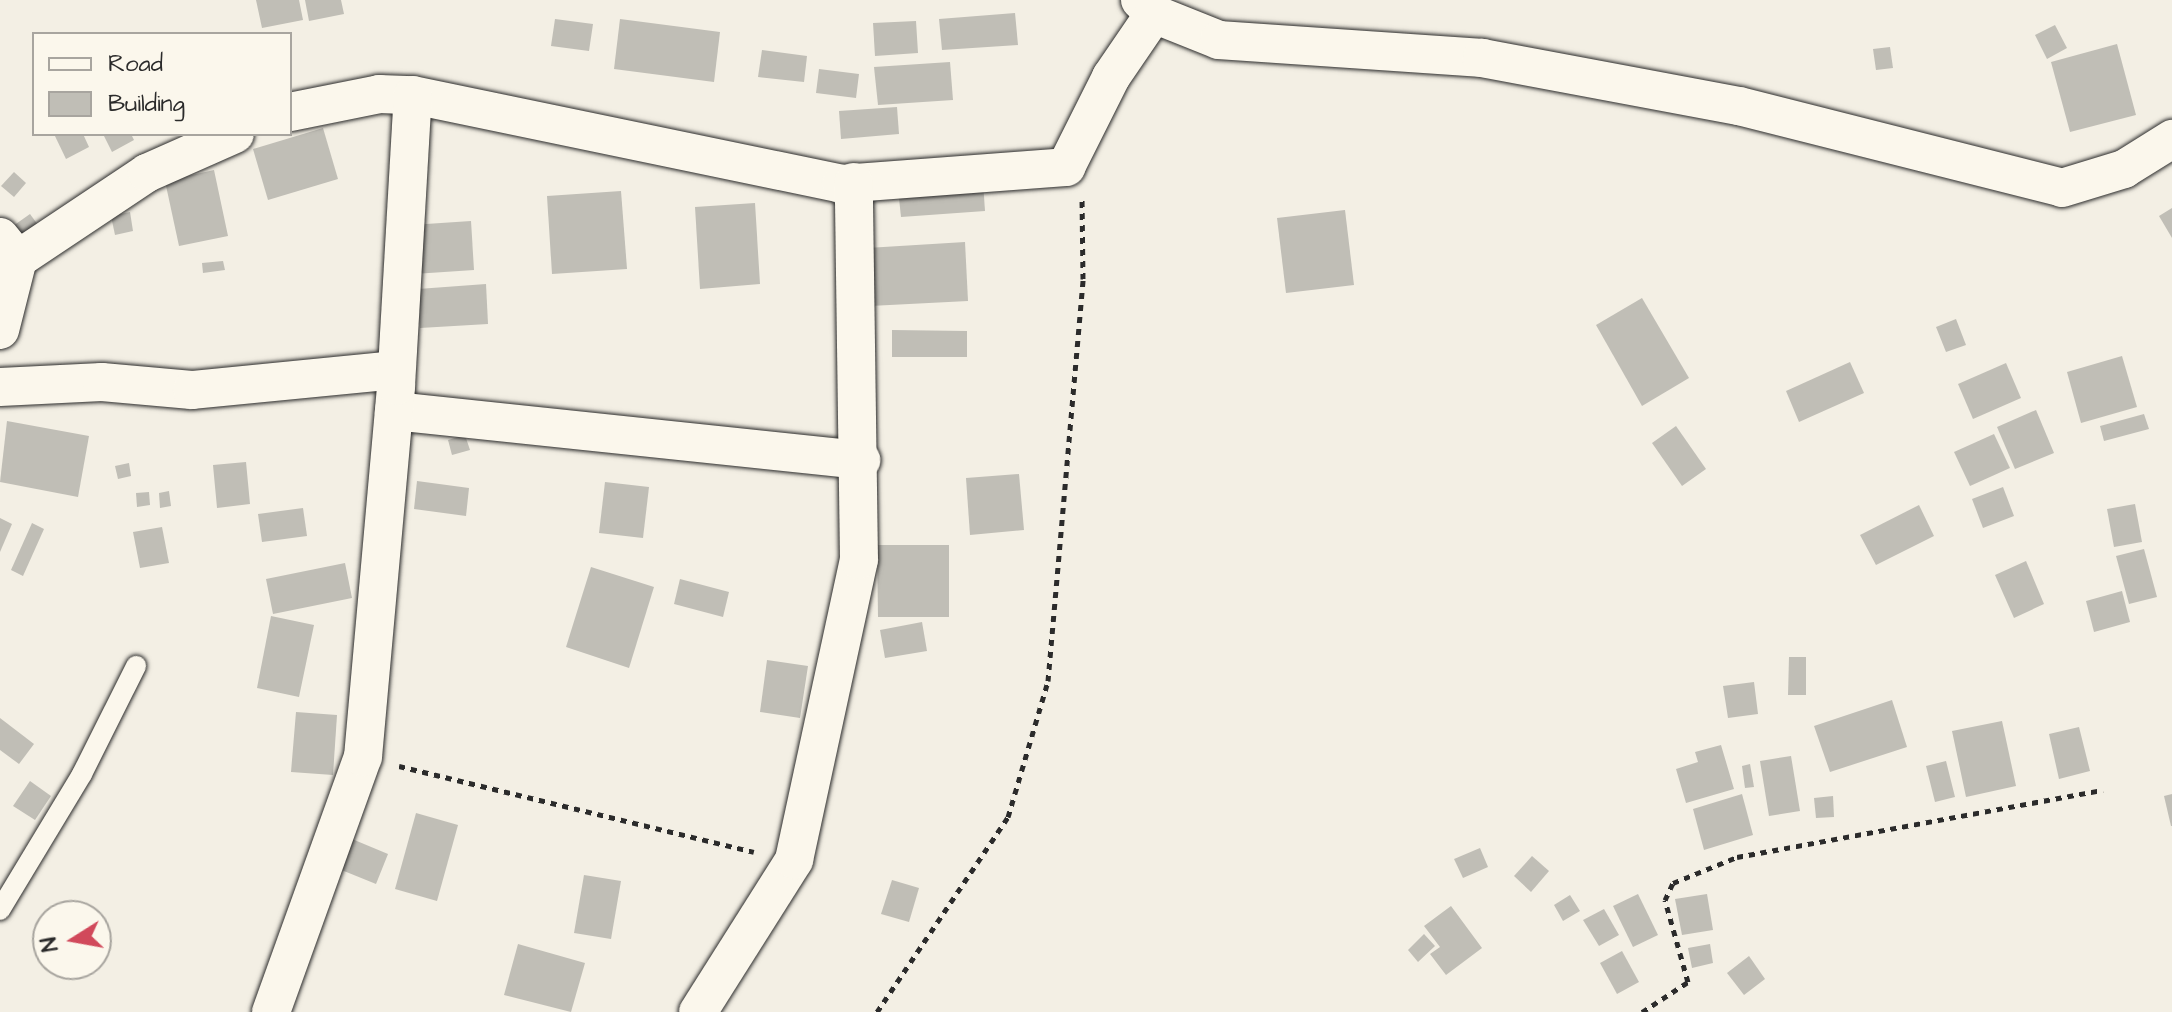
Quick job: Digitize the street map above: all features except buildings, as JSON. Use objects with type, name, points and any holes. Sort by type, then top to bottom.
[{"type":"street","points":[[292,112],[379,94],[413,95],[854,182],[1066,167],[1147,7],[1219,40],[1482,58],[1739,106],[2062,188],[2124,169],[2172,139]]},
{"type":"street","points":[[271,1012],[363,757],[394,411],[413,95]]},
{"type":"street","points":[[0,330],[9,248],[147,173],[230,136]]},
{"type":"street","points":[[698,1012],[794,860],[859,560],[861,460],[854,182]]},
{"type":"street","points":[[0,387],[102,382],[192,390],[395,370]]},
{"type":"street","points":[[394,411],[861,460]]},
{"type":"lane","points":[[0,910],[82,774],[136,666]]},
{"type":"path","points":[[877,1012],[1008,817],[1048,681],[1083,279],[1082,188]]},
{"type":"path","points":[[363,757],[794,860]]},
{"type":"path","points":[[1642,1012],[1688,982],[1665,900],[1673,883],[1737,857],[2103,790]]}]
